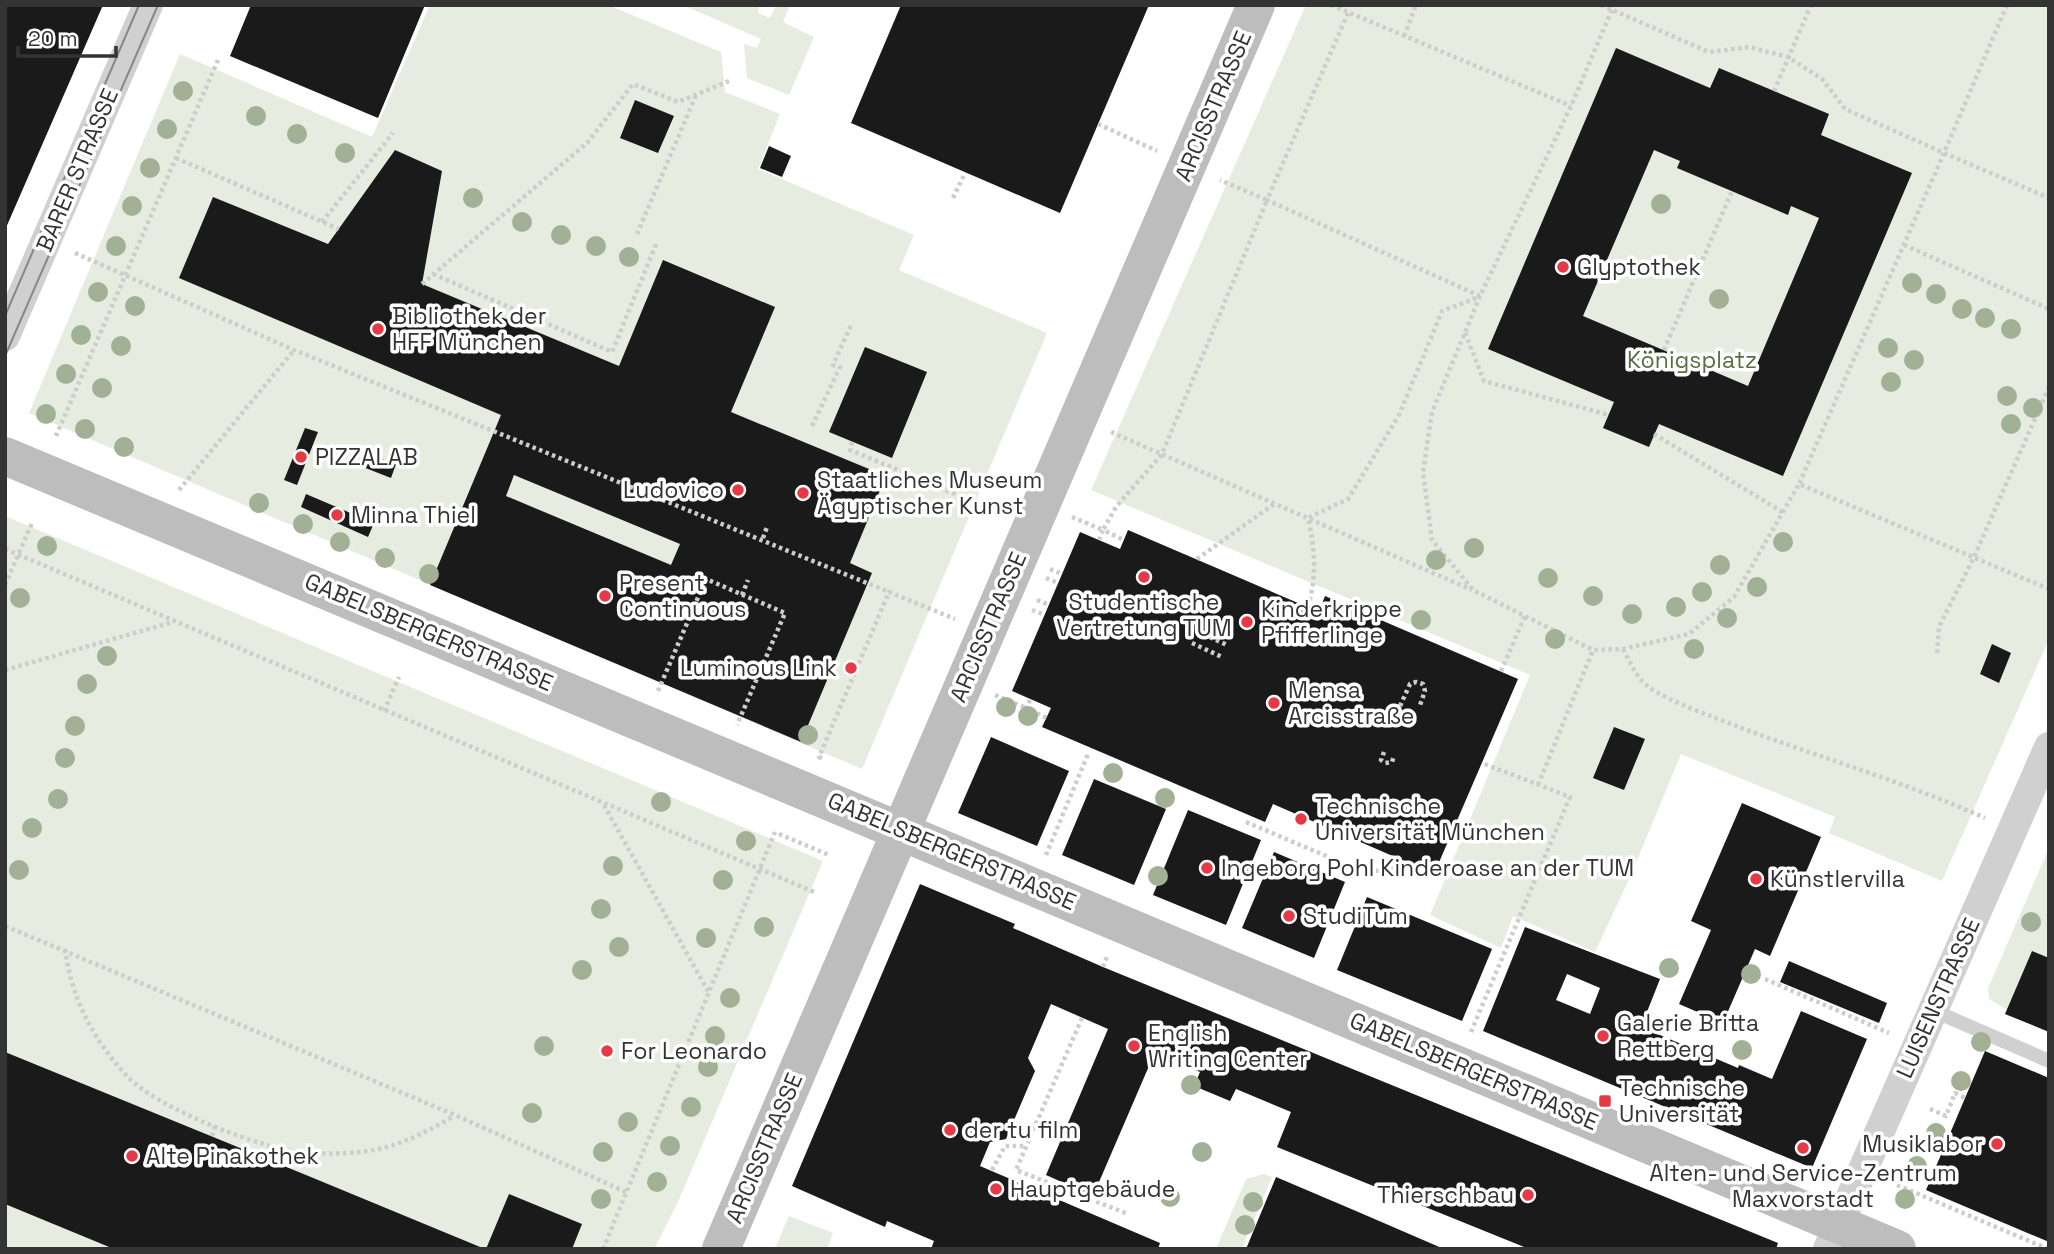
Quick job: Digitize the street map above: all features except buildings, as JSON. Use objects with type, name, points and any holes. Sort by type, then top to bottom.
[{"type":"main road","name":"ARCISSTRASSE","points":[[721,1249],[1079,417],[1172,159],[1256,5]]},
{"type":"main road","name":"GABELSBERGERSTRASSE","points":[[5,456],[1457,1063],[1834,1236],[1897,1249]]},
{"type":"street","name":"BARER STRASSE","points":[[5,336],[148,5]]},
{"type":"street","name":"LUISENSTRASSE","points":[[1834,1236],[2049,747]]},
{"type":"lane","points":[[1932,1010],[2049,1061]]},
{"type":"path","points":[[1331,5],[1571,106]]},
{"type":"path","points":[[1404,36],[1416,5]]},
{"type":"path","points":[[1601,5],[1709,52],[1749,47],[1788,57],[1822,79],[1845,109],[2049,198]]},
{"type":"path","points":[[1774,91],[1811,5]]},
{"type":"path","points":[[1079,417],[1473,590],[1593,650],[1623,649],[1689,634],[1734,597],[1799,484],[2007,5]]},
{"type":"path","points":[[1473,590],[1432,540],[1423,472],[1432,412],[1480,296],[1571,106],[1613,8]]},
{"type":"path","points":[[1099,540],[1116,507],[1162,454],[1348,13]]},
{"type":"path","points":[[56,436],[218,60]]},
{"type":"path","points":[[422,284],[587,143],[633,84],[678,102],[729,81]]},
{"type":"path","points":[[637,234],[696,94]]},
{"type":"path","points":[[1098,124],[1480,296]]},
{"type":"path","points":[[322,222],[393,133]]},
{"type":"path","points":[[176,158],[339,229]]},
{"type":"path","points":[[953,198],[965,173]]},
{"type":"path","points":[[1664,350],[1732,191]]},
{"type":"path","points":[[46,241],[294,350],[763,538],[956,620]]},
{"type":"path","points":[[433,274],[612,352],[657,242]]},
{"type":"path","points":[[1904,245],[2049,309]]},
{"type":"path","points":[[1308,518],[1348,499],[1399,415],[1442,311],[1480,296]]},
{"type":"path","points":[[812,426],[840,368],[833,365],[852,323]]},
{"type":"path","points":[[1465,332],[1484,381],[1609,415]]},
{"type":"path","points":[[177,491],[294,350]]},
{"type":"path","points":[[1937,653],[1939,627],[1974,557],[2049,387]]},
{"type":"path","points":[[1654,434],[1784,513]]},
{"type":"path","points":[[852,442],[850,450],[1002,513]]},
{"type":"path","points":[[1799,484],[2049,589]]},
{"type":"path","points":[[1197,559],[1275,503]]},
{"type":"path","points":[[1066,514],[1124,540]]},
{"type":"path","points":[[1308,518],[1315,554],[1315,582],[1308,607]]},
{"type":"path","points":[[5,585],[33,521]]},
{"type":"path","points":[[763,538],[766,527]]},
{"type":"path","points":[[5,549],[814,892]]},
{"type":"path","points":[[657,693],[706,579],[785,613],[737,726]]},
{"type":"path","points":[[742,595],[748,580]]},
{"type":"path","points":[[819,757],[889,592]]},
{"type":"path","points":[[1501,671],[1525,616]]},
{"type":"path","points":[[5,670],[174,622]]},
{"type":"path","points":[[1197,631],[1227,645]]},
{"type":"path","points":[[1192,643],[1222,657]]},
{"type":"path","points":[[1623,649],[1633,671],[1647,686],[1705,714],[1813,755],[1927,792],[1986,819]]},
{"type":"path","points":[[1538,785],[1593,650]]},
{"type":"path","points":[[384,711],[399,677]]},
{"type":"path","points":[[1399,706],[1410,684],[1416,681],[1423,684],[1425,691],[1419,708]]},
{"type":"path","points":[[988,691],[1047,718]]},
{"type":"path","points":[[1026,708],[1030,699]]},
{"type":"path","points":[[1384,752],[1381,760],[1385,763],[1392,762],[1394,756]]},
{"type":"path","points":[[1034,885],[1088,754]]},
{"type":"path","points":[[1457,1063],[1570,797],[1482,763]]},
{"type":"path","points":[[604,805],[709,993]]},
{"type":"path","points":[[1246,822],[1364,872],[1417,867]]},
{"type":"path","points":[[603,1249],[759,870],[777,833],[830,855]]},
{"type":"path","points":[[5,926],[455,1115],[626,1192]]},
{"type":"path","points":[[65,949],[69,983],[85,1019],[128,1078],[166,1104],[215,1126],[265,1144],[305,1153],[343,1153],[385,1148],[408,1140],[455,1115]]},
{"type":"path","points":[[1765,979],[1918,1045]]},
{"type":"path","points":[[1082,1018],[1016,1170],[1128,1214]]},
{"type":"path","points":[[1930,1109],[1946,1116],[1955,1093],[1965,1098]]},
{"type":"path","points":[[212,1136],[215,1126]]},
{"type":"path","points":[[992,1170],[1005,1146],[1026,1146]]},
{"type":"path","points":[[1897,1185],[2048,1249]]},
{"type":"green space","points":[[430,5],[608,5],[721,52],[725,92],[780,114],[758,169],[914,235],[899,270],[1047,333],[862,769],[29,413],[180,54],[372,137]]},
{"type":"green space","points":[[683,5],[760,5],[758,13],[770,18],[776,5],[790,5],[783,22],[814,37],[789,95],[747,78],[744,44],[757,48],[761,39]]},
{"type":"green space","name":"Königsplatz","points":[[1306,5],[2049,5],[2049,639],[1942,881],[1829,833],[1835,817],[1681,754],[1631,875],[1595,952],[1513,916],[1501,948],[1430,915],[1530,675],[1091,490]]},
{"type":"green space","points":[[5,516],[823,861],[678,1202],[654,1249],[5,1249]]},
{"type":"green space","points":[[2049,848],[2049,958],[2032,951],[2007,1010],[1989,999],[1988,988]]},
{"type":"green space","points":[[1264,1174],[1272,1177],[1242,1249],[1216,1249],[1246,1179]]},
{"type":"green space","points":[[789,1216],[833,1233],[827,1249],[775,1249]]},
{"type":"tram line","points":[[5,316],[139,5]]},
{"type":"tram line","points":[[5,356],[158,5]]},
{"type":"place","name":"Glyptothek","points":[[1563,267]]},
{"type":"place","name":"Bibliothek der HFF München","points":[[378,329]]},
{"type":"place","name":"PIZZALAB","points":[[301,457]]},
{"type":"place","name":"Ludovico","points":[[738,490]]},
{"type":"place","name":"Staatliches Museum Ägyptischer Kunst","points":[[803,493]]},
{"type":"place","name":"Minna Thiel","points":[[337,515]]},
{"type":"place","name":"Studentische Vertretung TUM","points":[[1144,577]]},
{"type":"place","name":"Present Continuous","points":[[605,596]]},
{"type":"place","name":"Kinderkrippe Pfifferlinge","points":[[1247,622]]},
{"type":"place","name":"Luminous Link","points":[[851,668]]},
{"type":"place","name":"Mensa Arcisstraße","points":[[1274,703]]},
{"type":"place","name":"Technische Universität München","points":[[1301,819]]},
{"type":"place","name":"Ingeborg Pohl Kinderoase an der TUM","points":[[1207,868]]},
{"type":"place","name":"Künstlervilla","points":[[1756,879]]},
{"type":"place","name":"StudiTum","points":[[1289,916]]},
{"type":"place","name":"Galerie Britta Rettberg","points":[[1603,1036]]},
{"type":"place","name":"English Writing Center","points":[[1134,1046]]},
{"type":"place","name":"For Leonardo","points":[[607,1051]]},
{"type":"place","name":"Technische Universität","points":[[1605,1101]]},
{"type":"place","name":"der tu film","points":[[950,1130]]},
{"type":"place","name":"Musiklabor","points":[[1997,1144]]},
{"type":"place","name":"Alten- und Service-Zentrum Maxvorstadt","points":[[1803,1148]]},
{"type":"place","name":"Alte Pinakothek","points":[[132,1156]]},
{"type":"place","name":"Hauptgebäude","points":[[996,1189]]},
{"type":"place","name":"Thierschbau","points":[[1528,1195]]}]
